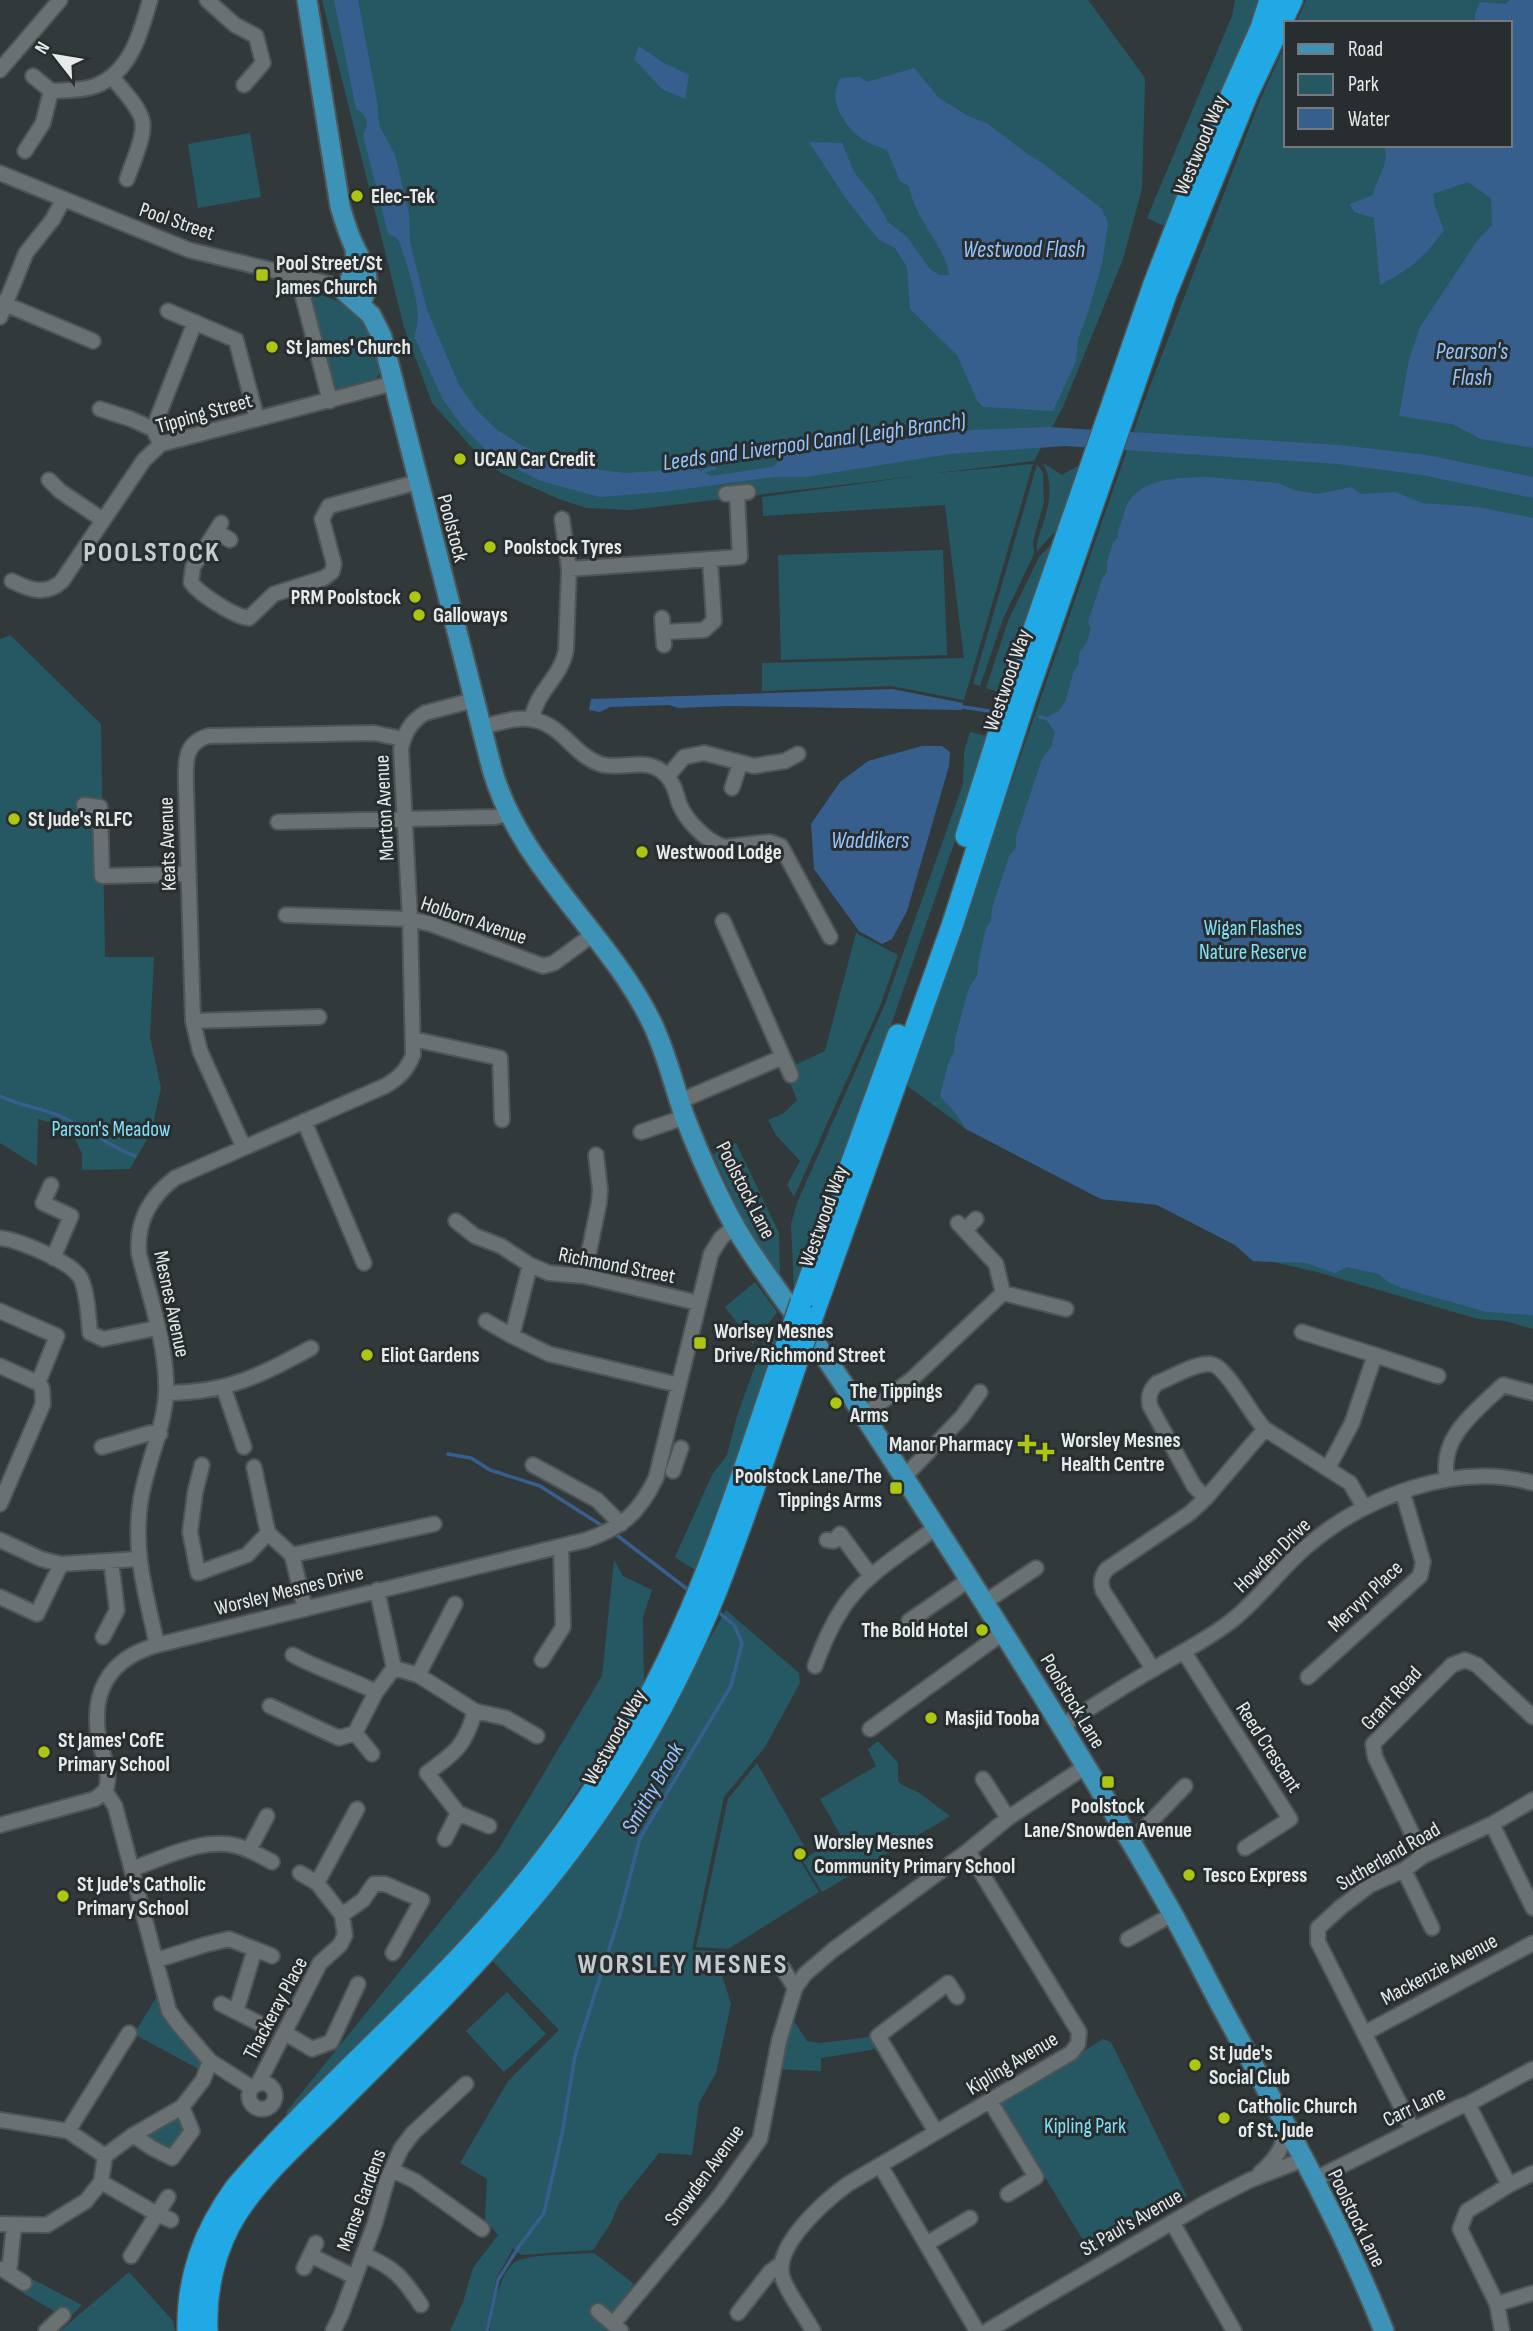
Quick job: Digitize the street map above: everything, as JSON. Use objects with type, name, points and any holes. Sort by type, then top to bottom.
[{"type":"highway","name":"Westwood Way","points":[[207,2331],[208,2302],[214,2267],[236,2214],[290,2151],[484,1954],[558,1867],[635,1754],[680,1670],[695,1620],[710,1585],[795,1343],[940,919],[1010,698],[1098,471],[1121,404],[1175,228],[1261,28],[1270,0]]},
{"type":"highway","name":"Westwood Way","points":[[1121,404],[1247,95],[1292,0]]},
{"type":"highway","name":"Westwood Way","points":[[188,2331],[189,2294],[197,2260],[220,2210],[255,2164],[440,1977],[503,1910],[544,1860],[617,1752],[667,1663],[695,1620]]},
{"type":"main road","points":[[307,0],[340,206],[355,247],[353,298]]},
{"type":"main road","name":"Poolstock","points":[[353,298],[371,315],[379,329],[492,769]]},
{"type":"main road","name":"Poolstock Lane","points":[[492,769],[508,814],[521,837],[595,933],[637,994],[652,1022],[664,1050],[682,1109],[735,1226],[771,1283],[864,1415],[985,1602],[1173,1914],[1286,2126],[1370,2294],[1384,2331]]},
{"type":"street","points":[[0,71],[60,0]]},
{"type":"street","points":[[33,76],[51,92],[93,88],[113,78],[132,50],[150,0]]},
{"type":"street","points":[[207,0],[235,25],[256,36],[263,63],[244,85]]},
{"type":"street","points":[[113,78],[139,113],[143,126],[127,180]]},
{"type":"street","points":[[25,151],[43,123],[51,92]]},
{"type":"street","name":"Pool Street","points":[[0,173],[189,250],[330,284],[353,298]]},
{"type":"street","points":[[63,200],[53,219],[26,253],[2,308],[93,341]]},
{"type":"street","points":[[304,277],[303,297],[330,401]]},
{"type":"street","points":[[167,311],[236,340],[257,419]]},
{"type":"street","points":[[157,419],[195,322]]},
{"type":"street","name":"Tipping Street","points":[[12,581],[37,592],[57,586],[144,460],[161,444],[394,383]]},
{"type":"street","points":[[100,410],[153,429],[161,444]]},
{"type":"street","points":[[49,480],[60,491],[103,520]]},
{"type":"street","points":[[230,540],[218,527],[191,572],[191,582],[214,600],[242,617],[249,618],[274,594],[324,578],[332,572],[334,564],[322,519],[329,506],[418,482]]},
{"type":"street","points":[[569,569],[746,556],[737,493]]},
{"type":"street","points":[[532,719],[537,700],[564,663],[566,650],[569,569],[562,519]]},
{"type":"street","points":[[663,631],[705,630],[714,621],[710,560]]},
{"type":"street","name":"Morton Avenue","points":[[410,919],[401,749],[403,739],[412,723],[425,713],[474,700]]},
{"type":"street","points":[[481,727],[519,718],[532,719],[550,726],[579,751],[602,765],[650,766],[660,769],[674,785],[684,814],[717,845],[724,847],[770,842],[781,846],[830,936]]},
{"type":"street","name":"Keats Avenue","points":[[244,1148],[200,1051],[193,1021],[186,758],[190,746],[208,736],[374,733],[403,739]]},
{"type":"street","points":[[668,776],[684,757],[704,753],[754,766],[791,760]]},
{"type":"street","points":[[732,788],[740,764]]},
{"type":"street","points":[[84,805],[100,807],[102,876],[189,874]]},
{"type":"street","points":[[278,822],[495,817],[508,814]]},
{"type":"street","name":"Holborn Avenue","points":[[286,915],[410,919],[431,924],[543,966],[554,963],[595,933]]},
{"type":"street","name":"Mesnes Avenue","points":[[157,1644],[138,1559],[141,1495],[160,1434],[166,1393],[157,1328],[139,1254],[138,1238],[144,1214],[156,1195],[175,1178],[395,1080],[413,1055],[410,919]]},
{"type":"street","points":[[723,920],[791,1075]]},
{"type":"street","points":[[193,1021],[319,1017]]},
{"type":"street","points":[[413,1039],[500,1058],[502,1119]]},
{"type":"street","points":[[641,1132],[783,1057]]},
{"type":"street","points":[[304,1121],[364,1263]]},
{"type":"street","points":[[584,1276],[599,1203],[593,1174],[596,1155]]},
{"type":"street","points":[[51,1185],[43,1203],[71,1216],[53,1258]]},
{"type":"street","name":"Richmond Street","points":[[456,1221],[469,1232],[501,1246],[530,1265],[559,1275],[584,1276],[699,1303]]},
{"type":"street","points":[[966,1224],[996,1264],[1003,1293]]},
{"type":"street","name":"Worsley Mesnes Drive","points":[[255,2086],[210,2061],[169,2011],[115,1806],[104,1791],[108,1774],[96,1718],[99,1694],[107,1679],[122,1661],[157,1644],[561,1546],[613,1529],[638,1509],[656,1478],[711,1254],[721,1238],[735,1226]]},
{"type":"street","points":[[0,1238],[53,1258],[80,1276],[90,1333],[103,1339],[157,1328]]},
{"type":"street","points":[[512,1336],[530,1265]]},
{"type":"street","points":[[1003,1293],[1066,1309]]},
{"type":"street","points":[[864,1415],[912,1379],[1003,1293]]},
{"type":"street","points":[[0,1311],[57,1336],[38,1382]]},
{"type":"street","points":[[486,1321],[549,1354],[679,1385]]},
{"type":"street","points":[[1302,1332],[1438,1376]]},
{"type":"street","points":[[166,1393],[224,1389],[270,1370],[311,1348]]},
{"type":"street","points":[[1328,1468],[1352,1423],[1375,1355]]},
{"type":"street","points":[[1206,1498],[1194,1486],[1150,1406],[1149,1396],[1157,1383],[1203,1365],[1215,1364],[1225,1372],[1247,1408],[1265,1429],[1350,1483],[1364,1507]]},
{"type":"street","points":[[0,1366],[38,1382],[42,1388],[43,1404],[0,1504]]},
{"type":"street","points":[[1447,1478],[1444,1465],[1446,1452],[1456,1434],[1503,1385],[1533,1392]]},
{"type":"street","points":[[224,1389],[244,1447]]},
{"type":"street","points":[[904,1478],[962,1418],[980,1392]]},
{"type":"street","points":[[1153,1669],[1103,1591],[1101,1579],[1107,1569],[1190,1513],[1265,1429]]},
{"type":"street","points":[[102,1447],[150,1433],[160,1434]]},
{"type":"street","points":[[663,1452],[680,1452],[673,1471]]},
{"type":"street","points":[[202,1465],[190,1532],[198,1573],[247,1555],[268,1533]]},
{"type":"street","points":[[533,1465],[597,1500],[613,1529]]},
{"type":"street","points":[[254,1468],[268,1533],[292,1555],[305,1608]]},
{"type":"street","name":"Howden Drive","points":[[1062,1726],[1208,1638],[1251,1605],[1307,1546],[1364,1507],[1447,1478],[1496,1476],[1533,1483]]},
{"type":"street","name":"Mervyn Place","points":[[1308,1676],[1420,1576],[1423,1562],[1403,1493]]},
{"type":"street","points":[[292,1555],[434,1524]]},
{"type":"street","points":[[815,1666],[824,1643],[847,1602],[871,1576],[935,1528]]},
{"type":"street","points":[[836,1533],[871,1576]]},
{"type":"street","points":[[0,1540],[41,1559],[61,1564],[138,1559]]},
{"type":"street","points":[[542,1660],[563,1627],[561,1546]]},
{"type":"street","points":[[103,1637],[117,1610],[111,1561]]},
{"type":"street","points":[[0,1597],[37,1614],[61,1564]]},
{"type":"street","points":[[985,1602],[1036,1568]]},
{"type":"street","points":[[909,1621],[970,1579]]},
{"type":"street","points":[[270,1706],[339,1738],[355,1733],[376,1692],[394,1668],[377,1590]]},
{"type":"street","points":[[418,1675],[455,1604]]},
{"type":"street","points":[[870,1729],[1004,1632]]},
{"type":"street","name":"Reed Crescent","points":[[1184,1652],[1290,1819],[1245,1848]]},
{"type":"street","points":[[293,1655],[318,1669],[352,1680],[376,1692]]},
{"type":"street","name":"Grant Road","points":[[1423,1856],[1375,1757],[1373,1744],[1452,1665],[1465,1660],[1477,1665],[1533,1717]]},
{"type":"street","points":[[394,1668],[418,1675],[475,1711],[506,1718],[537,1736]]},
{"type":"street","points":[[475,1711],[468,1733],[455,1753],[427,1773],[457,1812],[489,1826]]},
{"type":"street","points":[[355,1733],[372,1754]]},
{"type":"street","name":"Snowden Avenue","points":[[617,2328],[719,2198],[760,2139],[779,2041],[795,1988],[820,1960],[968,1851],[1008,1818],[1086,1766]]},
{"type":"street","points":[[983,1779],[1008,1818]]},
{"type":"street","points":[[1130,1842],[1185,1786]]},
{"type":"street","points":[[0,1825],[95,1799],[104,1791]]},
{"type":"street","name":"Sutherland Road","points":[[1413,2130],[1318,1942],[1318,1928],[1340,1907],[1370,1885],[1404,1870],[1423,1856],[1492,1824],[1533,1800]]},
{"type":"street","points":[[317,1883],[357,1809]]},
{"type":"street","points":[[445,1839],[457,1812]]},
{"type":"street","points":[[249,1850],[267,1816]]},
{"type":"street","points":[[1492,1824],[1533,1908]]},
{"type":"street","points":[[132,1869],[202,1846],[227,1844],[249,1850],[272,1862]]},
{"type":"street","name":"Kipling Avenue","points":[[738,2313],[769,2272],[782,2263],[789,2244],[821,2206],[848,2184],[1072,2053],[1079,2032],[968,1851]]},
{"type":"street","points":[[1404,1870],[1432,1928]]},
{"type":"street","points":[[300,1873],[317,1883],[342,1915],[363,1900],[374,1884],[385,1884],[422,1900],[393,1954]]},
{"type":"street","points":[[1128,1939],[1173,1914]]},
{"type":"street","name":"Thackeray Place","points":[[255,2086],[320,1963],[340,1945],[345,1935],[342,1915]]},
{"type":"street","points":[[157,1960],[229,1939],[272,1956]]},
{"type":"street","name":"Mackenzie Avenue","points":[[1365,2033],[1533,1943]]},
{"type":"street","points":[[236,2011],[255,1950]]},
{"type":"street","points":[[782,1967],[795,1988]]},
{"type":"street","points":[[936,2132],[878,2036],[948,1983],[957,1997]]},
{"type":"street","points":[[285,2033],[312,2049],[331,2042],[358,1984]]},
{"type":"street","points":[[221,2004],[266,2027]]},
{"type":"street","points":[[68,2131],[129,2033]]},
{"type":"street","points":[[24,2283],[5,2271],[7,2225],[47,2225],[86,2201],[101,2182],[105,2156],[133,2135],[182,2108],[203,2080],[210,2061]]},
{"type":"street","name":"Carr Lane","points":[[1313,2180],[1533,2069]]},
{"type":"street","name":"Manse Gardens","points":[[333,2331],[364,2255],[392,2170],[406,2141],[455,2104],[466,2084]]},
{"type":"street","points":[[990,2101],[1036,2177],[1008,2194]]},
{"type":"street","points":[[1468,2104],[1509,2185]]},
{"type":"street","points":[[133,2135],[172,2158],[192,2131],[182,2108]]},
{"type":"street","points":[[0,2120],[68,2131],[105,2156]]},
{"type":"street","points":[[1250,2180],[1274,2160],[1284,2141],[1286,2126]]},
{"type":"street","name":"St Paul's Avenue","points":[[987,2331],[1172,2222],[1250,2180],[1303,2160]]},
{"type":"street","points":[[880,2165],[977,2331]]},
{"type":"street","points":[[392,2170],[472,2214],[482,2229]]},
{"type":"street","points":[[1502,2331],[1497,2304],[1460,2229],[1467,2211],[1533,2173]]},
{"type":"street","points":[[101,2182],[164,2217]]},
{"type":"street","points":[[131,2256],[164,2217],[168,2197]]},
{"type":"street","points":[[926,2244],[970,2218]]},
{"type":"street","points":[[1172,2222],[1234,2331]]},
{"type":"street","points":[[364,2255],[415,2284],[421,2305]]},
{"type":"street","points":[[310,2256],[355,2277]]},
{"type":"street","points":[[782,2263],[783,2278],[813,2331]]},
{"type":"street","points":[[1497,2304],[1533,2293]]},
{"type":"street","points":[[598,2311],[617,2328]]},
{"type":"street","points":[[46,2331],[63,2315]]},
{"type":"green space","points":[[322,0],[1088,0],[1145,78],[1142,189],[1123,259],[1063,407],[1034,461],[938,473],[1033,464],[964,700],[891,686],[762,691],[762,663],[964,658],[945,505],[763,516],[762,497],[917,476],[630,510],[587,508],[559,499],[501,473],[485,462],[432,403],[404,327]]},
{"type":"green space","points":[[1235,0],[1263,0],[1167,227],[1147,218],[1232,16]]},
{"type":"green space","name":"Wigan Flashes Nature Reserve","points":[[1306,0],[1533,0],[1533,1329],[1505,1321],[1478,1319],[1317,1272],[1273,1262],[1253,1261],[1235,1245],[1157,1204],[1101,1199],[966,1129],[906,1085],[1142,407],[1260,100],[1284,47],[1284,147],[1512,147],[1512,21],[1297,21]]},
{"type":"green space","points":[[250,133],[261,197],[198,208],[188,144]]},
{"type":"green space","points":[[314,294],[340,303],[362,321],[371,337],[381,370],[375,379],[336,389],[312,300]]},
{"type":"green space","points":[[1043,463],[1062,475],[1081,464],[1062,524],[1037,551],[1049,493],[1048,477]]},
{"type":"green space","points":[[1037,464],[1043,473],[1044,502],[1033,541],[1034,554],[1003,619],[980,686],[973,684]]},
{"type":"green space","points":[[1058,537],[1005,694],[986,688],[1008,621],[1039,557]]},
{"type":"green space","points":[[943,550],[947,655],[781,660],[778,555]]},
{"type":"green space","name":"Parson's Meadow","points":[[10,635],[101,724],[105,957],[154,957],[150,1037],[161,1088],[151,1132],[130,1169],[82,1170],[82,1154],[71,1129],[38,1119],[37,1166],[0,1143],[0,639]]},
{"type":"green space","points":[[970,732],[991,737],[798,1293],[794,1290],[791,1224],[797,1203],[885,1004],[963,784],[964,752]]},
{"type":"green space","points":[[856,933],[898,955],[880,1006],[794,1197],[787,1185],[800,1161],[776,1135],[768,1120],[784,1113],[797,1100],[789,1080],[799,1074],[795,1065],[825,1051]]},
{"type":"green space","points":[[736,1143],[779,1233],[780,1276],[742,1218],[713,1154]]},
{"type":"green space","points":[[755,1282],[777,1312],[753,1344],[725,1307]]},
{"type":"green space","points":[[775,1323],[785,1333],[700,1573],[675,1557],[712,1475],[727,1455],[737,1416],[767,1333]]},
{"type":"green space","points":[[614,1560],[623,1576],[652,1590],[643,1617],[644,1687],[633,1708],[527,1866],[320,2096],[291,2120],[286,2112],[498,1850],[602,1676]]},
{"type":"green space","points":[[726,1610],[799,1673],[800,1683],[765,1747],[724,1797],[692,1950],[724,1952],[721,1972],[731,2004],[716,2073],[699,2103],[692,2155],[659,2153],[619,2203],[611,2223],[593,2250],[521,2255],[513,2248],[496,2279],[485,2331],[450,2331],[463,2302],[473,2268],[498,2235],[485,2220],[487,2179],[460,2163],[508,2081],[559,2030],[488,1956],[658,1728]]},
{"type":"green space","points":[[878,1741],[898,1763],[898,1781],[950,1816],[822,1892],[802,1860],[841,1836],[820,1799],[876,1766],[868,1749]]},
{"type":"green space","points":[[757,1763],[808,1853],[798,1857],[819,1892],[728,1949],[696,1947],[728,1799]]},
{"type":"green space","points":[[162,1988],[210,2061],[206,2073],[134,2034]]},
{"type":"green space","points":[[507,1992],[546,2034],[504,2072],[466,2031]]},
{"type":"green space","points":[[788,2012],[807,2041],[820,2043],[878,2036],[883,2044],[871,2050],[821,2058],[821,2071],[774,2069]]},
{"type":"green space","name":"Kipling Park","points":[[1103,2039],[1111,2042],[1187,2196],[1089,2250],[1000,2103]]},
{"type":"green space","points":[[182,2107],[192,2131],[172,2158],[133,2135]]},
{"type":"green space","points":[[594,2253],[634,2284],[602,2326],[607,2331],[490,2331],[494,2303],[501,2282],[517,2261],[543,2256]]},
{"type":"green space","points":[[129,2272],[173,2321],[175,2331],[60,2331]]},
{"type":"green space","points":[[30,2278],[82,2305],[68,2319],[21,2292]]},
{"type":"water","points":[[334,0],[358,0],[379,125],[395,155],[409,213],[410,242],[427,310],[459,385],[476,409],[496,429],[544,456],[584,468],[626,473],[695,468],[711,476],[773,467],[786,453],[973,430],[1049,427],[1339,445],[1427,455],[1533,477],[1533,498],[1422,475],[1338,464],[1065,446],[950,454],[805,477],[774,477],[662,492],[600,497],[541,481],[489,453],[463,427],[442,398],[414,336],[417,303],[401,246],[398,239],[388,233],[363,135],[366,120],[356,109]]},
{"type":"water","name":"Pearson's Flash","points":[[1510,0],[1533,0],[1533,448],[1481,439],[1452,424],[1399,416],[1409,360],[1420,327],[1477,241],[1492,225],[1491,198],[1468,182],[1433,194],[1444,230],[1416,262],[1380,285],[1374,218],[1354,212],[1350,204],[1373,195],[1386,158],[1385,147],[1512,147],[1512,21],[1475,21],[1480,2],[1505,4]]},
{"type":"water","points":[[639,46],[662,62],[689,75],[685,99],[662,89],[634,59]]},
{"type":"water","name":"Westwood Flash","points":[[914,68],[939,98],[968,116],[988,124],[1045,165],[1102,209],[1108,223],[1102,264],[1078,339],[1076,361],[1053,411],[983,407],[977,400],[957,355],[910,309],[907,267],[895,248],[878,239],[847,200],[809,142],[842,143],[854,172],[874,197],[888,222],[907,237],[930,269],[939,275],[949,275],[942,254],[917,210],[909,186],[900,181],[887,150],[857,135],[841,115],[836,100],[835,93],[841,78],[860,77],[867,82]]},
{"type":"water","name":"Wigan Flashes Nature Reserve","points":[[1206,477],[1278,483],[1294,490],[1317,494],[1352,487],[1360,494],[1396,492],[1421,503],[1478,507],[1533,518],[1533,1315],[1487,1312],[1402,1288],[1388,1282],[1379,1274],[1347,1267],[1335,1273],[1306,1263],[1253,1261],[1235,1245],[1157,1205],[1101,1199],[966,1129],[940,1096],[954,1052],[955,1038],[969,988],[977,976],[985,931],[991,920],[1009,856],[1016,848],[1016,837],[1042,759],[1051,747],[1055,732],[1045,718],[1059,711],[1066,700],[1074,670],[1079,664],[1079,653],[1086,644],[1091,629],[1088,622],[1102,579],[1107,572],[1107,561],[1118,537],[1128,503],[1135,494],[1156,483],[1180,478]]},
{"type":"water","points":[[892,689],[963,703],[962,710],[728,706],[678,708],[669,705],[610,707],[600,712],[589,710],[591,699]]},
{"type":"water","name":"Waddikers","points":[[922,746],[942,746],[950,752],[949,766],[907,911],[892,939],[882,944],[859,931],[814,869],[811,824],[840,782],[868,761]]},
{"type":"waterway","name":"Leeds and Liverpool Canal (Leigh Branch)","points":[[699,477],[704,471],[714,468]]},
{"type":"waterway","points":[[963,707],[989,711]]},
{"type":"waterway","points":[[1040,717],[1045,718]]},
{"type":"waterway","name":"Smithy Brook","points":[[0,1096],[62,1117],[135,1156]]},
{"type":"waterway","name":"Smithy Brook","points":[[448,1454],[471,1458],[490,1470],[540,1486],[604,1527]]},
{"type":"waterway","name":"Smithy Brook","points":[[614,1533],[691,1592]]},
{"type":"waterway","name":"Smithy Brook","points":[[487,2331],[498,2280],[544,2213],[562,2134],[575,2056],[619,1918],[640,1838],[731,1686],[742,1643],[734,1625],[717,1611]]},
{"type":"place","name":"Elec-Tek","points":[[357,196]]},
{"type":"place","name":"Pool Street/St James Church","points":[[262,275]]},
{"type":"place","name":"St James' Church","points":[[272,347]]},
{"type":"place","name":"UCAN Car Credit","points":[[460,459]]},
{"type":"place","name":"Poolstock Tyres","points":[[490,547]]},
{"type":"place","name":"PRM Poolstock","points":[[415,597]]},
{"type":"place","name":"Galloways","points":[[419,615]]},
{"type":"place","name":"St Jude's RLFC","points":[[14,819]]},
{"type":"place","name":"Westwood Lodge","points":[[642,852]]},
{"type":"place","name":"Worlsey Mesnes Drive/Richmond Street","points":[[700,1343]]},
{"type":"place","name":"Eliot Gardens","points":[[367,1355]]},
{"type":"place","name":"The Tippings Arms","points":[[836,1403]]},
{"type":"place","name":"Manor Pharmacy","points":[[1027,1444]]},
{"type":"place","name":"Worsley Mesnes Health Centre","points":[[1045,1452]]},
{"type":"place","name":"Poolstock Lane/The Tippings Arms","points":[[896,1488]]},
{"type":"place","name":"The Bold Hotel","points":[[982,1630]]},
{"type":"place","name":"Masjid Tooba","points":[[931,1718]]},
{"type":"place","name":"St James' CofE Primary School","points":[[44,1752]]},
{"type":"place","name":"Poolstock Lane/Snowden Avenue","points":[[1108,1782]]},
{"type":"place","name":"Worsley Mesnes Community Primary School","points":[[800,1854]]},
{"type":"place","name":"Tesco Express","points":[[1189,1875]]},
{"type":"place","name":"St Jude's Catholic Primary School","points":[[63,1896]]},
{"type":"place","name":"St Jude's Social Club","points":[[1195,2065]]},
{"type":"place","name":"Catholic Church of St. Jude","points":[[1224,2118]]},
{"type":"district","name":"POOLSTOCK","points":[[152,551]]},
{"type":"district","name":"WORSLEY MESNES","points":[[683,1963]]}]
